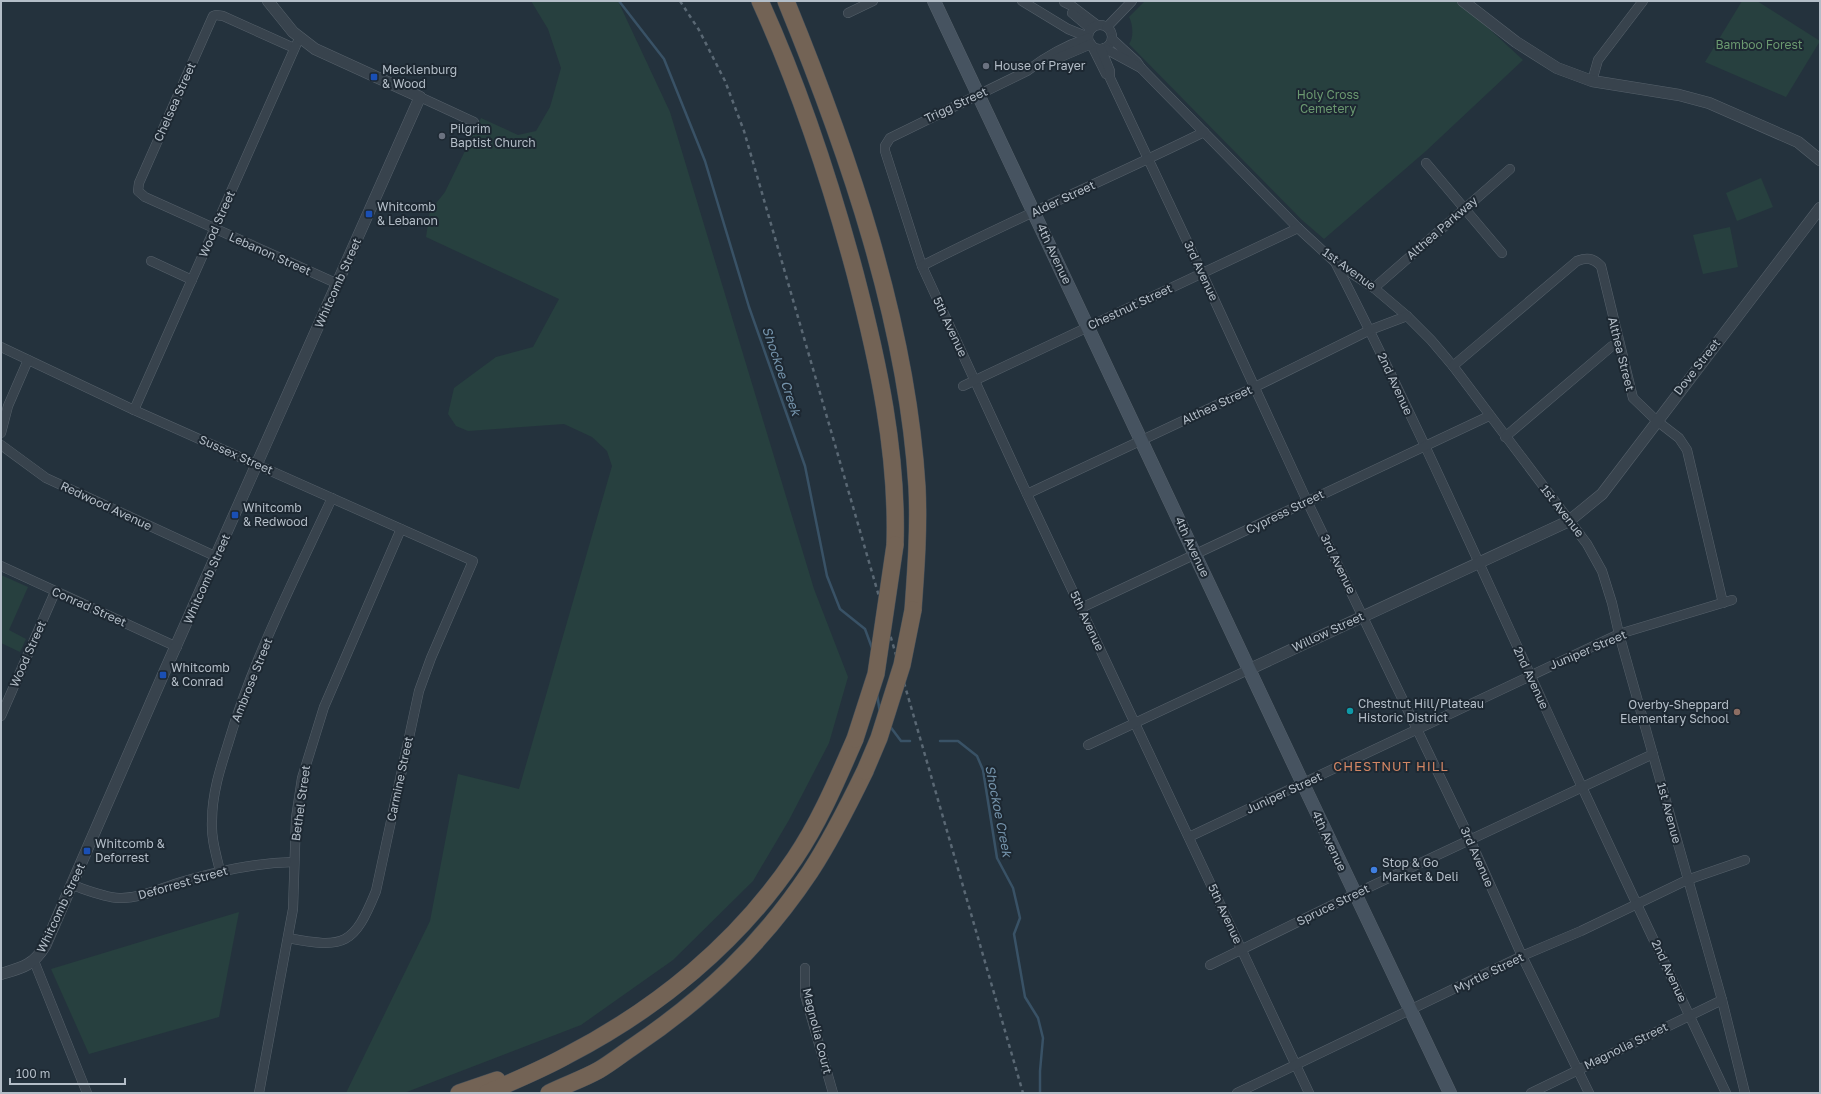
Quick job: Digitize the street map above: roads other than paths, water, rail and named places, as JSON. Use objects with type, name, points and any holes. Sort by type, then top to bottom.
[{"type":"highway","points":[[486,1093],[565,1057],[626,1022],[694,972],[717,951],[748,918],[795,858],[830,797],[855,739],[876,674],[895,545],[896,511],[894,476],[877,365],[838,208],[802,99],[760,1]]},
{"type":"highway","points":[[549,1093],[598,1070],[667,1024],[705,993],[745,956],[777,918],[810,872],[835,831],[865,771],[879,738],[902,665],[913,610],[917,540],[917,487],[908,410],[892,320],[865,217],[838,134],[786,1]]},
{"type":"highway","points":[[459,1093],[565,1057]]},
{"type":"main road","name":"4th Avenue","points":[[934,1],[1035,212],[1195,555],[1250,668],[1354,894],[1450,1093]]},
{"type":"street","points":[[268,1],[299,38],[322,53],[474,122]]},
{"type":"street","points":[[848,13],[858,4],[873,1]]},
{"type":"street","points":[[1022,1],[1068,29],[1109,45],[1112,39],[1111,32],[1107,27]]},
{"type":"street","points":[[1094,39],[1132,1]]},
{"type":"street","points":[[1463,1],[1540,58],[1568,73],[1592,81],[1678,95],[1709,103],[1798,142],[1820,160]]},
{"type":"street","points":[[1592,81],[1598,60],[1642,1]]},
{"type":"street","points":[[1063,2],[1094,39]]},
{"type":"street","name":"Chelsea Street","points":[[138,191],[139,183],[211,19],[216,15],[222,16],[294,48]]},
{"type":"street","name":"Wood Street","points":[[134,410],[299,38]]},
{"type":"street","name":"Trigg Street","points":[[887,142],[890,138],[922,121],[1027,71],[1035,70],[1094,39]]},
{"type":"street","name":"1st Avenue","points":[[1094,39],[1140,68],[1298,228],[1336,263],[1374,288],[1407,316],[1431,340],[1453,366],[1489,416],[1587,544],[1602,571],[1687,880],[1722,1000],[1745,1093]]},
{"type":"street","name":"3rd Avenue","points":[[1094,39],[1102,68],[1110,78],[1307,501],[1418,730],[1470,840],[1522,956],[1589,1093]]},
{"type":"street","name":"1st Avenue","points":[[1112,39],[1137,62],[1140,68]]},
{"type":"street","name":"Whitcomb Street","points":[[1,974],[34,962],[45,946],[420,97]]},
{"type":"street","name":"Alder Street","points":[[922,266],[978,237],[1035,212],[1204,132]]},
{"type":"street","name":"5th Avenue","points":[[887,142],[885,151],[922,266],[1027,494],[1309,1093]]},
{"type":"street","points":[[1426,163],[1502,253]]},
{"type":"street","name":"Althea Parkway","points":[[1374,288],[1510,169]]},
{"type":"street","name":"Lebanon Street","points":[[138,191],[145,197],[338,284]]},
{"type":"street","name":"Dove Street","points":[[1569,521],[1602,494],[1656,421],[1820,208]]},
{"type":"street","name":"Chestnut Street","points":[[963,386],[1298,228]]},
{"type":"street","name":"Althea Street","points":[[1453,366],[1577,261],[1582,259],[1595,260],[1600,266],[1632,398],[1656,421],[1679,438],[1687,450],[1728,602]]},
{"type":"street","points":[[151,261],[192,280]]},
{"type":"street","name":"2nd Avenue","points":[[1336,263],[1370,330],[1425,446],[1530,675],[1726,1093]]},
{"type":"street","name":"Althea Street","points":[[1027,494],[1255,387],[1370,330],[1407,316]]},
{"type":"street","points":[[1505,437],[1612,346],[1619,344]]},
{"type":"street","name":"Sussex Street","points":[[1,347],[134,410],[473,561]]},
{"type":"street","points":[[1,433],[10,401],[28,360]]},
{"type":"street","name":"Cypress Street","points":[[1081,608],[1489,416]]},
{"type":"street","name":"Redwood Avenue","points":[[1,445],[46,478],[217,557]]},
{"type":"street","name":"Ambrose Street","points":[[220,871],[212,837],[212,819],[218,779],[234,723],[276,620],[332,498]]},
{"type":"street","name":"Willow Street","points":[[1088,745],[1363,615],[1569,521]]},
{"type":"street","name":"Bethel Street","points":[[259,1093],[293,909],[296,818],[302,778],[311,743],[324,707],[402,529]]},
{"type":"street","name":"Carmine Street","points":[[288,938],[315,944],[340,942],[350,936],[360,926],[367,912],[376,891],[419,691],[473,561]]},
{"type":"street","name":"Conrad Street","points":[[1,566],[177,647]]},
{"type":"street","name":"Wood Street","points":[[1,716],[55,592]]},
{"type":"street","name":"Juniper Street","points":[[1189,837],[1619,634],[1728,602]]},
{"type":"street","name":"Spruce Street","points":[[1210,965],[1354,894],[1653,754]]},
{"type":"street","name":"Myrtle Street","points":[[1237,1093],[1522,956],[1581,932],[1687,880],[1745,860]]},
{"type":"street","name":"Deforrest Street","points":[[72,886],[120,898],[134,897],[220,871],[264,862],[294,862]]},
{"type":"street","points":[[34,962],[87,1093]]},
{"type":"street","name":"Magnolia Court","points":[[805,968],[805,995],[833,1093]]},
{"type":"street","name":"Magnolia Street","points":[[1531,1093],[1722,1000]]},
{"type":"waterway","name":"Shockoe Creek","points":[[619,1],[664,59],[705,161],[749,307],[805,466],[827,576],[840,609],[865,629],[872,648]]},
{"type":"waterway","name":"Shockoe Creek","points":[[877,694],[880,713]]},
{"type":"waterway","name":"Shockoe Creek","points":[[889,725],[901,741],[910,741]]},
{"type":"waterway","name":"Shockoe Creek","points":[[940,741],[958,741],[977,756],[983,770],[997,858],[1013,888],[1020,918],[1014,934],[1025,997],[1038,1018],[1043,1038],[1040,1093]]},
{"type":"railway","points":[[680,1],[699,30],[725,81],[744,131],[1023,1093]]},
{"type":"place","name":"House of Prayer","points":[[986,66]]},
{"type":"place","name":"Mecklenburg & Wood","points":[[374,77]]},
{"type":"place","name":"Pilgrim Baptist Church","points":[[442,136]]},
{"type":"place","name":"Whitcomb & Lebanon","points":[[369,214]]},
{"type":"place","name":"Whitcomb & Redwood","points":[[235,515]]},
{"type":"place","name":"Whitcomb & Conrad","points":[[163,675]]},
{"type":"place","name":"Chestnut Hill/Plateau Historic District","points":[[1350,711]]},
{"type":"place","name":"Overby-Sheppard Elementary School","points":[[1737,712]]},
{"type":"place","name":"Whitcomb & Deforrest","points":[[87,851]]},
{"type":"place","name":"Stop & Go Market & Deli","points":[[1374,870]]},
{"type":"district","name":"CHESTNUT HILL","points":[[1391,766]]},
{"type":"park label","name":"Bamboo Forest","points":[[1759,45]]},
{"type":"park label","name":"Holy Cross Cemetery","points":[[1328,102]]}]
